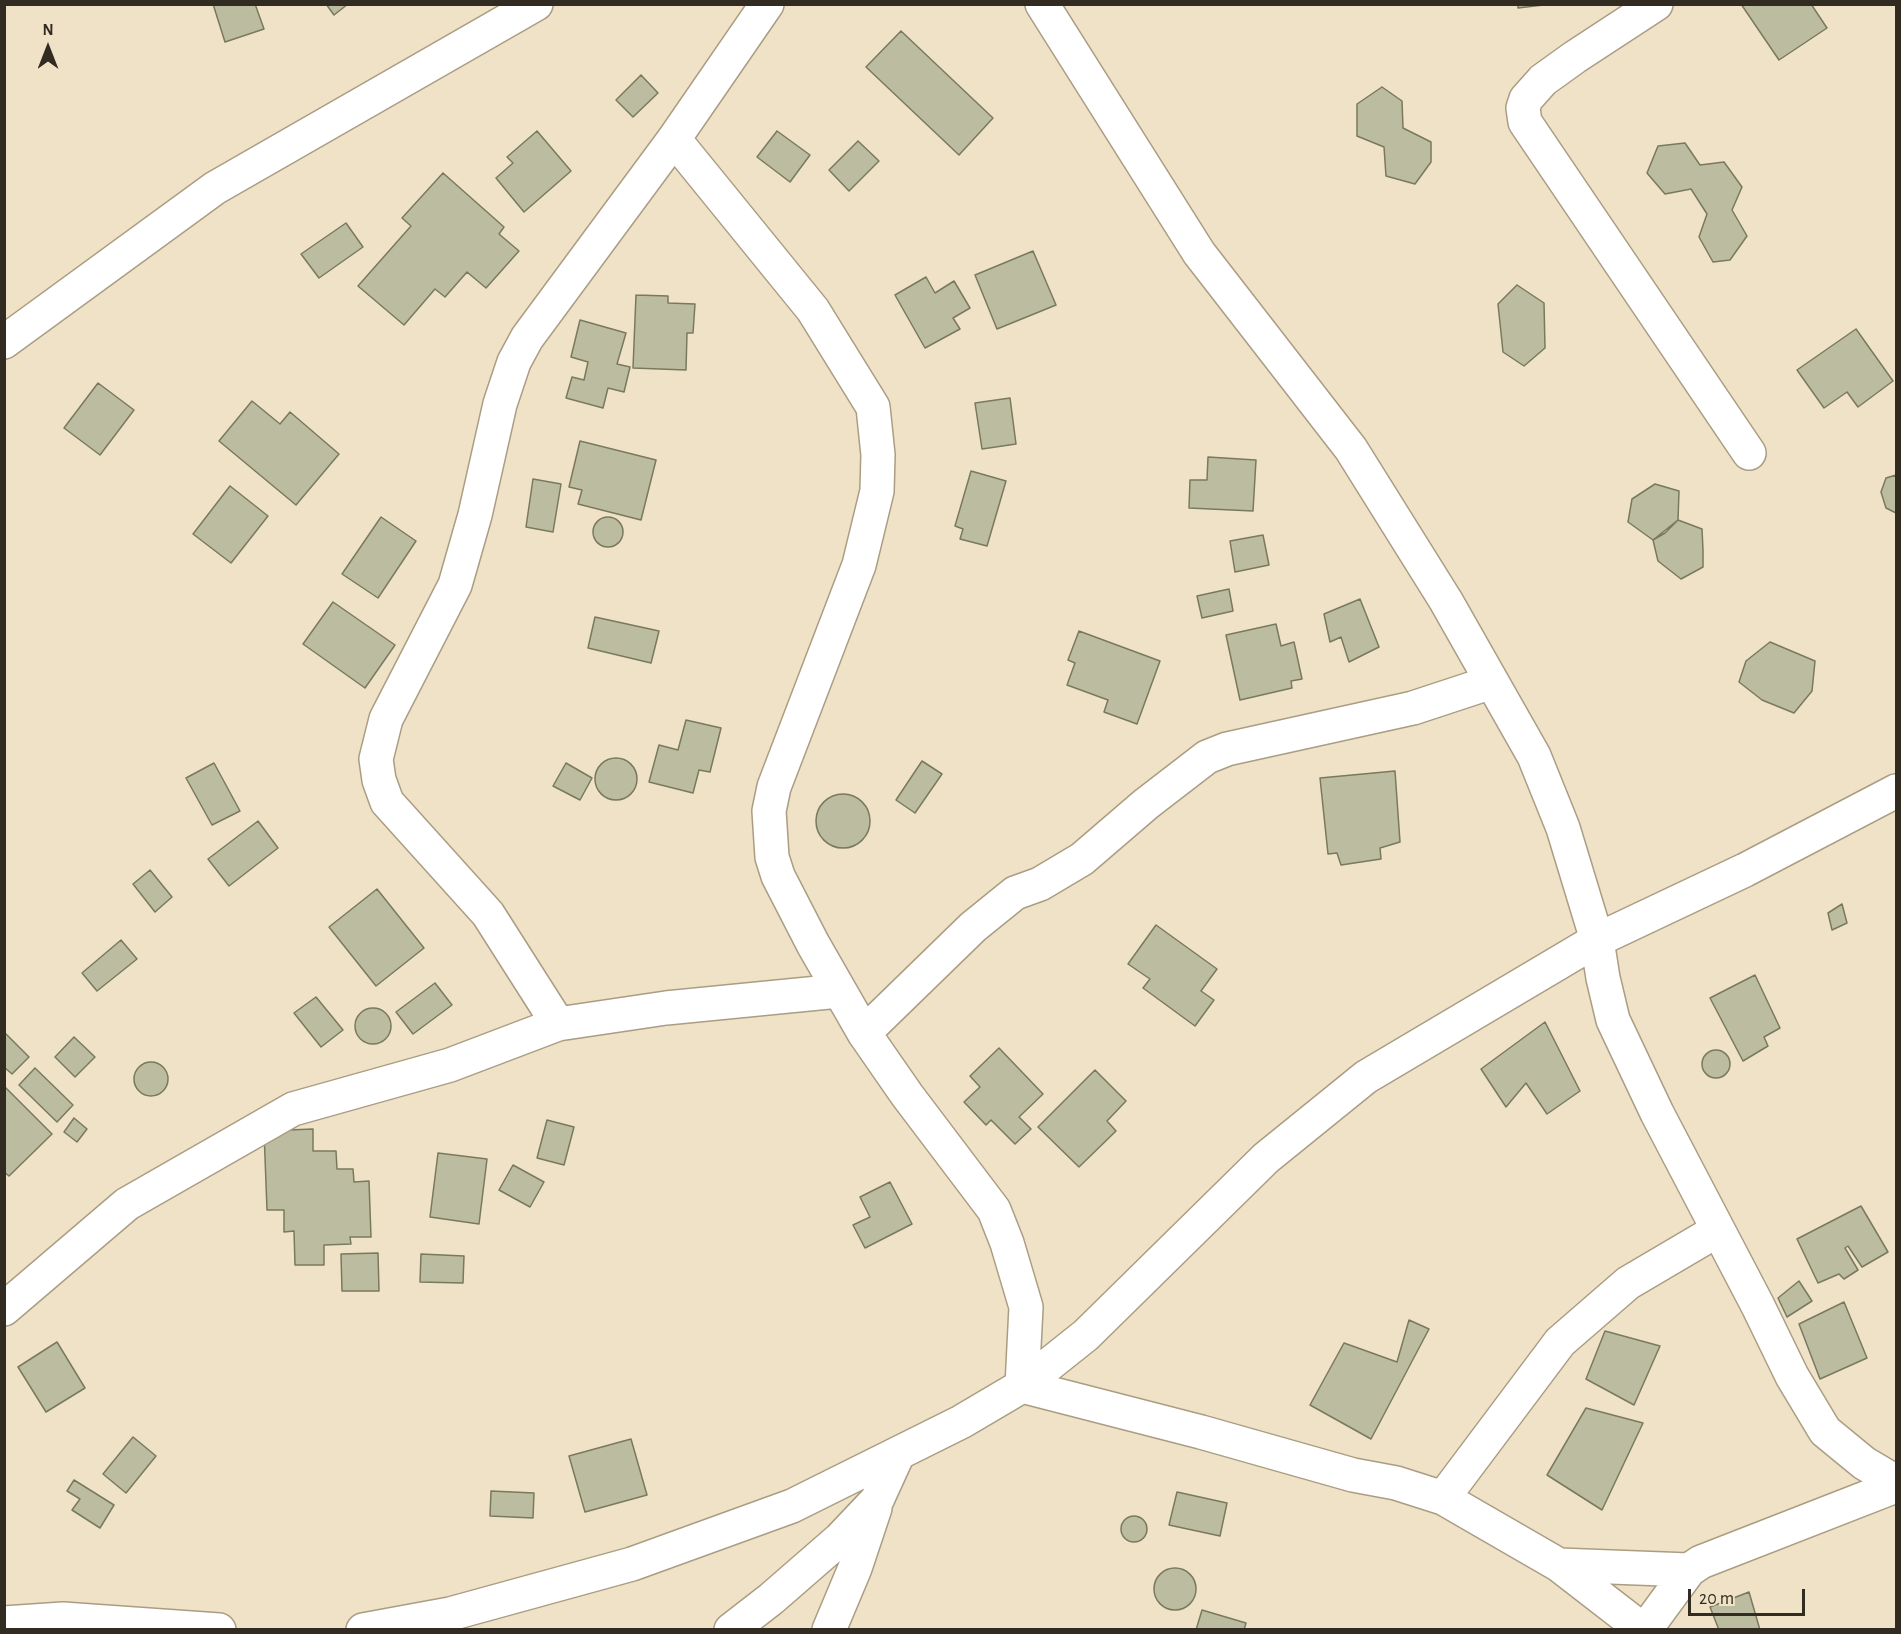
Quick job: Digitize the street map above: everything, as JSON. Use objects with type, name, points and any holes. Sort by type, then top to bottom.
[{"type":"street","points":[[4,342],[215,188],[536,4]]},
{"type":"street","points":[[558,1024],[488,914],[387,802],[379,780],[376,759],[386,719],[456,585],[475,515],[500,404],[514,362],[528,338],[674,139],[767,4]]},
{"type":"street","points":[[1042,4],[1199,253],[1352,449],[1446,601],[1534,756],[1559,817],[1597,940],[1613,1020],[1657,1113],[1792,1376],[1825,1431],[1864,1463],[1896,1484]]},
{"type":"street","points":[[1656,4],[1543,80],[1526,99],[1523,108],[1525,122],[1749,453]]},
{"type":"street","points":[[674,139],[813,310],[873,407],[878,454],[878,491],[859,565],[774,787],[769,811],[772,857],[778,876],[864,1034],[994,1210],[1007,1243],[1026,1307],[1022,1386]]},
{"type":"street","points":[[864,1034],[972,927],[1015,893],[1040,884],[1082,859],[1146,804],[1208,757],[1227,748],[1413,708],[1492,682]]},
{"type":"street","points":[[363,1629],[450,1614],[632,1564],[792,1506],[961,1422],[1022,1386],[1086,1335],[1266,1158],[1366,1077],[1597,940],[1744,870],[1896,791]]},
{"type":"street","points":[[4,1309],[127,1204],[293,1108],[450,1065],[558,1024],[666,1008],[839,991]]},
{"type":"street","points":[[1443,1498],[1560,1342],[1628,1283],[1718,1230]]},
{"type":"street","points":[[1022,1386],[1443,1498],[1559,1565],[1644,1629],[1689,1570],[1701,1563],[1896,1484]]},
{"type":"street","points":[[829,1629],[855,1568],[878,1500],[898,1454]]},
{"type":"street","points":[[731,1629],[771,1599],[840,1539],[878,1500]]},
{"type":"street","points":[[1559,1565],[1689,1570]]},
{"type":"street","points":[[4,1623],[63,1619],[219,1629]]},
{"type":"building","points":[[213,4],[255,4],[264,29],[225,42]]},
{"type":"building","points":[[326,4],[348,4],[334,15]]},
{"type":"building","points":[[1518,4],[1552,4],[1518,8]]},
{"type":"building","points":[[1741,4],[1811,4],[1827,28],[1779,60]]},
{"type":"building","points":[[901,31],[993,118],[959,155],[866,67]]},
{"type":"building","points":[[641,75],[658,93],[633,117],[616,100]]},
{"type":"building","points":[[1382,87],[1402,101],[1403,128],[1431,142],[1431,162],[1415,184],[1386,176],[1384,147],[1357,136],[1357,104]]},
{"type":"building","points":[[537,131],[571,171],[524,212],[496,178],[513,163],[507,157]]},
{"type":"building","points":[[777,131],[810,155],[790,182],[757,157]]},
{"type":"building","points":[[858,141],[879,161],[849,191],[829,170]]},
{"type":"building","points":[[1685,143],[1700,165],[1724,162],[1742,187],[1732,210],[1747,236],[1730,260],[1713,262],[1699,237],[1707,214],[1691,189],[1665,194],[1647,173],[1658,146]]},
{"type":"building","points":[[443,173],[504,227],[499,234],[519,251],[486,288],[467,272],[445,297],[435,289],[404,325],[358,286],[411,226],[402,218]]},
{"type":"building","points":[[346,223],[363,247],[319,278],[301,254]]},
{"type":"building","points":[[1033,251],[1056,305],[997,329],[975,275]]},
{"type":"building","points":[[926,277],[935,293],[954,281],[970,308],[953,318],[960,329],[925,348],[895,295]]},
{"type":"building","points":[[1517,285],[1544,303],[1545,348],[1524,366],[1503,352],[1498,304]]},
{"type":"building","points":[[636,295],[668,296],[668,303],[695,304],[693,333],[687,333],[686,370],[633,368]]},
{"type":"building","points":[[580,320],[626,333],[617,364],[630,367],[624,392],[608,388],[603,408],[566,398],[572,377],[584,380],[588,362],[571,357]]},
{"type":"building","points":[[1856,329],[1893,381],[1858,407],[1847,392],[1824,408],[1797,370]]},
{"type":"building","points":[[98,383],[134,410],[100,455],[64,428]]},
{"type":"building","points":[[1010,398],[1016,444],[982,449],[975,403]]},
{"type":"building","points":[[252,401],[280,424],[290,412],[339,454],[296,505],[219,441]]},
{"type":"building","points":[[580,441],[656,460],[641,520],[578,504],[582,490],[569,487]]},
{"type":"building","points":[[1208,457],[1256,460],[1253,511],[1189,508],[1190,480],[1207,480]]},
{"type":"building","points":[[971,471],[1006,481],[987,546],[960,539],[963,529],[955,526]]},
{"type":"building","points":[[1896,475],[1896,513],[1886,508],[1881,492],[1886,478]]},
{"type":"building","points":[[533,479],[561,484],[553,532],[526,527]]},
{"type":"building","points":[[1655,484],[1679,491],[1678,520],[1665,533],[1653,540],[1628,522],[1632,499]]},
{"type":"building","points":[[230,486],[268,516],[231,563],[193,534]]},
{"type":"building","points":[[381,517],[416,541],[378,598],[342,574]]},
{"type":"building","points":[[608,517],[619,521],[623,532],[619,543],[608,547],[597,543],[593,532],[597,521]]},
{"type":"building","points":[[1678,520],[1702,529],[1703,567],[1681,579],[1658,561],[1653,540]]},
{"type":"building","points":[[1263,535],[1269,565],[1235,572],[1230,541]]},
{"type":"building","points":[[1229,589],[1233,611],[1202,618],[1197,596]]},
{"type":"building","points":[[1360,599],[1379,647],[1349,662],[1341,637],[1330,642],[1324,614]]},
{"type":"building","points":[[333,602],[395,645],[365,688],[303,644]]},
{"type":"building","points":[[595,617],[659,631],[651,663],[588,648]]},
{"type":"building","points":[[1276,624],[1281,646],[1294,642],[1302,679],[1291,681],[1292,688],[1240,700],[1226,635]]},
{"type":"building","points":[[1079,631],[1160,661],[1137,724],[1104,712],[1108,700],[1067,685],[1075,663],[1068,660]]},
{"type":"building","points":[[1770,642],[1815,661],[1812,691],[1794,713],[1762,700],[1739,682],[1746,661]]},
{"type":"building","points":[[686,720],[721,728],[710,772],[699,770],[693,793],[649,782],[659,745],[678,750]]},
{"type":"building","points":[[616,758],[624,759],[631,764],[636,771],[636,787],[631,794],[624,799],[616,800],[608,799],[601,794],[596,787],[595,779],[596,771],[601,764],[608,759]]},
{"type":"building","points":[[922,761],[942,774],[915,813],[896,800]]},
{"type":"building","points":[[214,763],[240,811],[212,825],[186,778]]},
{"type":"building","points":[[566,763],[592,778],[580,800],[553,786]]},
{"type":"building","points":[[1395,771],[1400,842],[1380,848],[1381,859],[1341,865],[1337,853],[1328,854],[1320,778]]},
{"type":"building","points":[[838,794],[848,794],[858,798],[866,806],[870,821],[866,836],[858,844],[848,848],[838,848],[828,844],[820,836],[816,826],[816,816],[820,806],[828,798]]},
{"type":"building","points":[[258,821],[278,848],[229,886],[208,859]]},
{"type":"building","points":[[150,870],[172,897],[155,912],[133,884]]},
{"type":"building","points":[[377,889],[424,948],[376,986],[329,927]]},
{"type":"building","points":[[1842,904],[1847,923],[1832,930],[1828,913]]},
{"type":"building","points":[[1156,925],[1217,969],[1201,991],[1214,1000],[1195,1026],[1143,988],[1150,979],[1128,964]]},
{"type":"building","points":[[121,940],[137,959],[97,991],[82,973]]},
{"type":"building","points":[[1755,975],[1780,1028],[1764,1037],[1768,1046],[1743,1061],[1710,998]]},
{"type":"building","points":[[435,983],[452,1005],[413,1034],[396,1012]]},
{"type":"building","points":[[316,997],[343,1030],[321,1047],[294,1013]]},
{"type":"building","points":[[373,1008],[386,1013],[391,1026],[386,1039],[373,1044],[360,1039],[355,1026],[360,1013]]},
{"type":"building","points":[[1545,1022],[1580,1091],[1547,1114],[1526,1083],[1506,1107],[1481,1069]]},
{"type":"building","points":[[4,1032],[29,1057],[12,1074],[4,1067]]},
{"type":"building","points":[[74,1037],[95,1057],[75,1077],[55,1057]]},
{"type":"building","points":[[999,1048],[1043,1094],[1019,1117],[1031,1129],[1015,1144],[991,1120],[986,1125],[964,1102],[980,1087],[970,1076]]},
{"type":"building","points":[[1716,1050],[1726,1054],[1730,1064],[1726,1074],[1716,1078],[1706,1074],[1702,1064],[1706,1054]]},
{"type":"building","points":[[151,1062],[163,1067],[168,1079],[163,1091],[151,1096],[139,1091],[134,1079],[139,1067]]},
{"type":"building","points":[[35,1068],[73,1105],[57,1122],[19,1085]]},
{"type":"building","points":[[1095,1070],[1126,1101],[1107,1121],[1116,1131],[1079,1167],[1038,1127]]},
{"type":"building","points":[[4,1086],[52,1134],[9,1176],[4,1172]]},
{"type":"building","points":[[74,1118],[87,1129],[77,1142],[64,1132]]},
{"type":"building","points":[[547,1120],[574,1127],[564,1165],[537,1158]]},
{"type":"building","points":[[313,1129],[313,1151],[336,1151],[337,1169],[353,1169],[354,1182],[369,1181],[371,1237],[350,1237],[351,1244],[324,1245],[324,1265],[295,1265],[294,1231],[284,1232],[284,1210],[267,1210],[264,1131]]},
{"type":"building","points":[[438,1153],[487,1159],[479,1224],[430,1217]]},
{"type":"building","points":[[513,1165],[544,1182],[530,1207],[499,1190]]},
{"type":"building","points":[[890,1182],[912,1224],[865,1248],[853,1225],[870,1217],[860,1197]]},
{"type":"building","points":[[1861,1206],[1888,1252],[1862,1267],[1848,1246],[1845,1248],[1858,1270],[1844,1279],[1839,1274],[1818,1283],[1797,1239]]},
{"type":"building","points":[[378,1253],[379,1291],[342,1291],[341,1254]]},
{"type":"building","points":[[421,1254],[464,1256],[463,1283],[420,1282]]},
{"type":"building","points":[[1799,1281],[1812,1301],[1787,1317],[1778,1298]]},
{"type":"building","points":[[1844,1302],[1867,1358],[1820,1379],[1799,1324]]},
{"type":"building","points":[[1409,1320],[1429,1329],[1371,1439],[1310,1405],[1344,1343],[1397,1362]]},
{"type":"building","points":[[1605,1331],[1660,1346],[1634,1405],[1586,1379]]},
{"type":"building","points":[[57,1342],[85,1388],[46,1412],[18,1367]]},
{"type":"building","points":[[1586,1408],[1643,1423],[1602,1510],[1547,1475]]},
{"type":"building","points":[[133,1437],[156,1456],[126,1493],[103,1474]]},
{"type":"building","points":[[631,1439],[647,1495],[585,1512],[569,1456]]},
{"type":"building","points":[[74,1480],[114,1505],[100,1528],[72,1510],[80,1499],[67,1491]]},
{"type":"building","points":[[491,1491],[534,1493],[533,1518],[490,1516]]},
{"type":"building","points":[[1177,1492],[1227,1503],[1220,1536],[1169,1525]]},
{"type":"building","points":[[1134,1516],[1144,1519],[1147,1529],[1144,1539],[1134,1542],[1124,1539],[1121,1529],[1124,1519]]},
{"type":"building","points":[[1175,1568],[1190,1574],[1196,1589],[1190,1604],[1175,1610],[1160,1604],[1154,1589],[1160,1574]]},
{"type":"building","points":[[1749,1592],[1760,1630],[1719,1630],[1710,1607]]},
{"type":"building","points":[[1202,1610],[1246,1623],[1244,1630],[1196,1630]]}]
